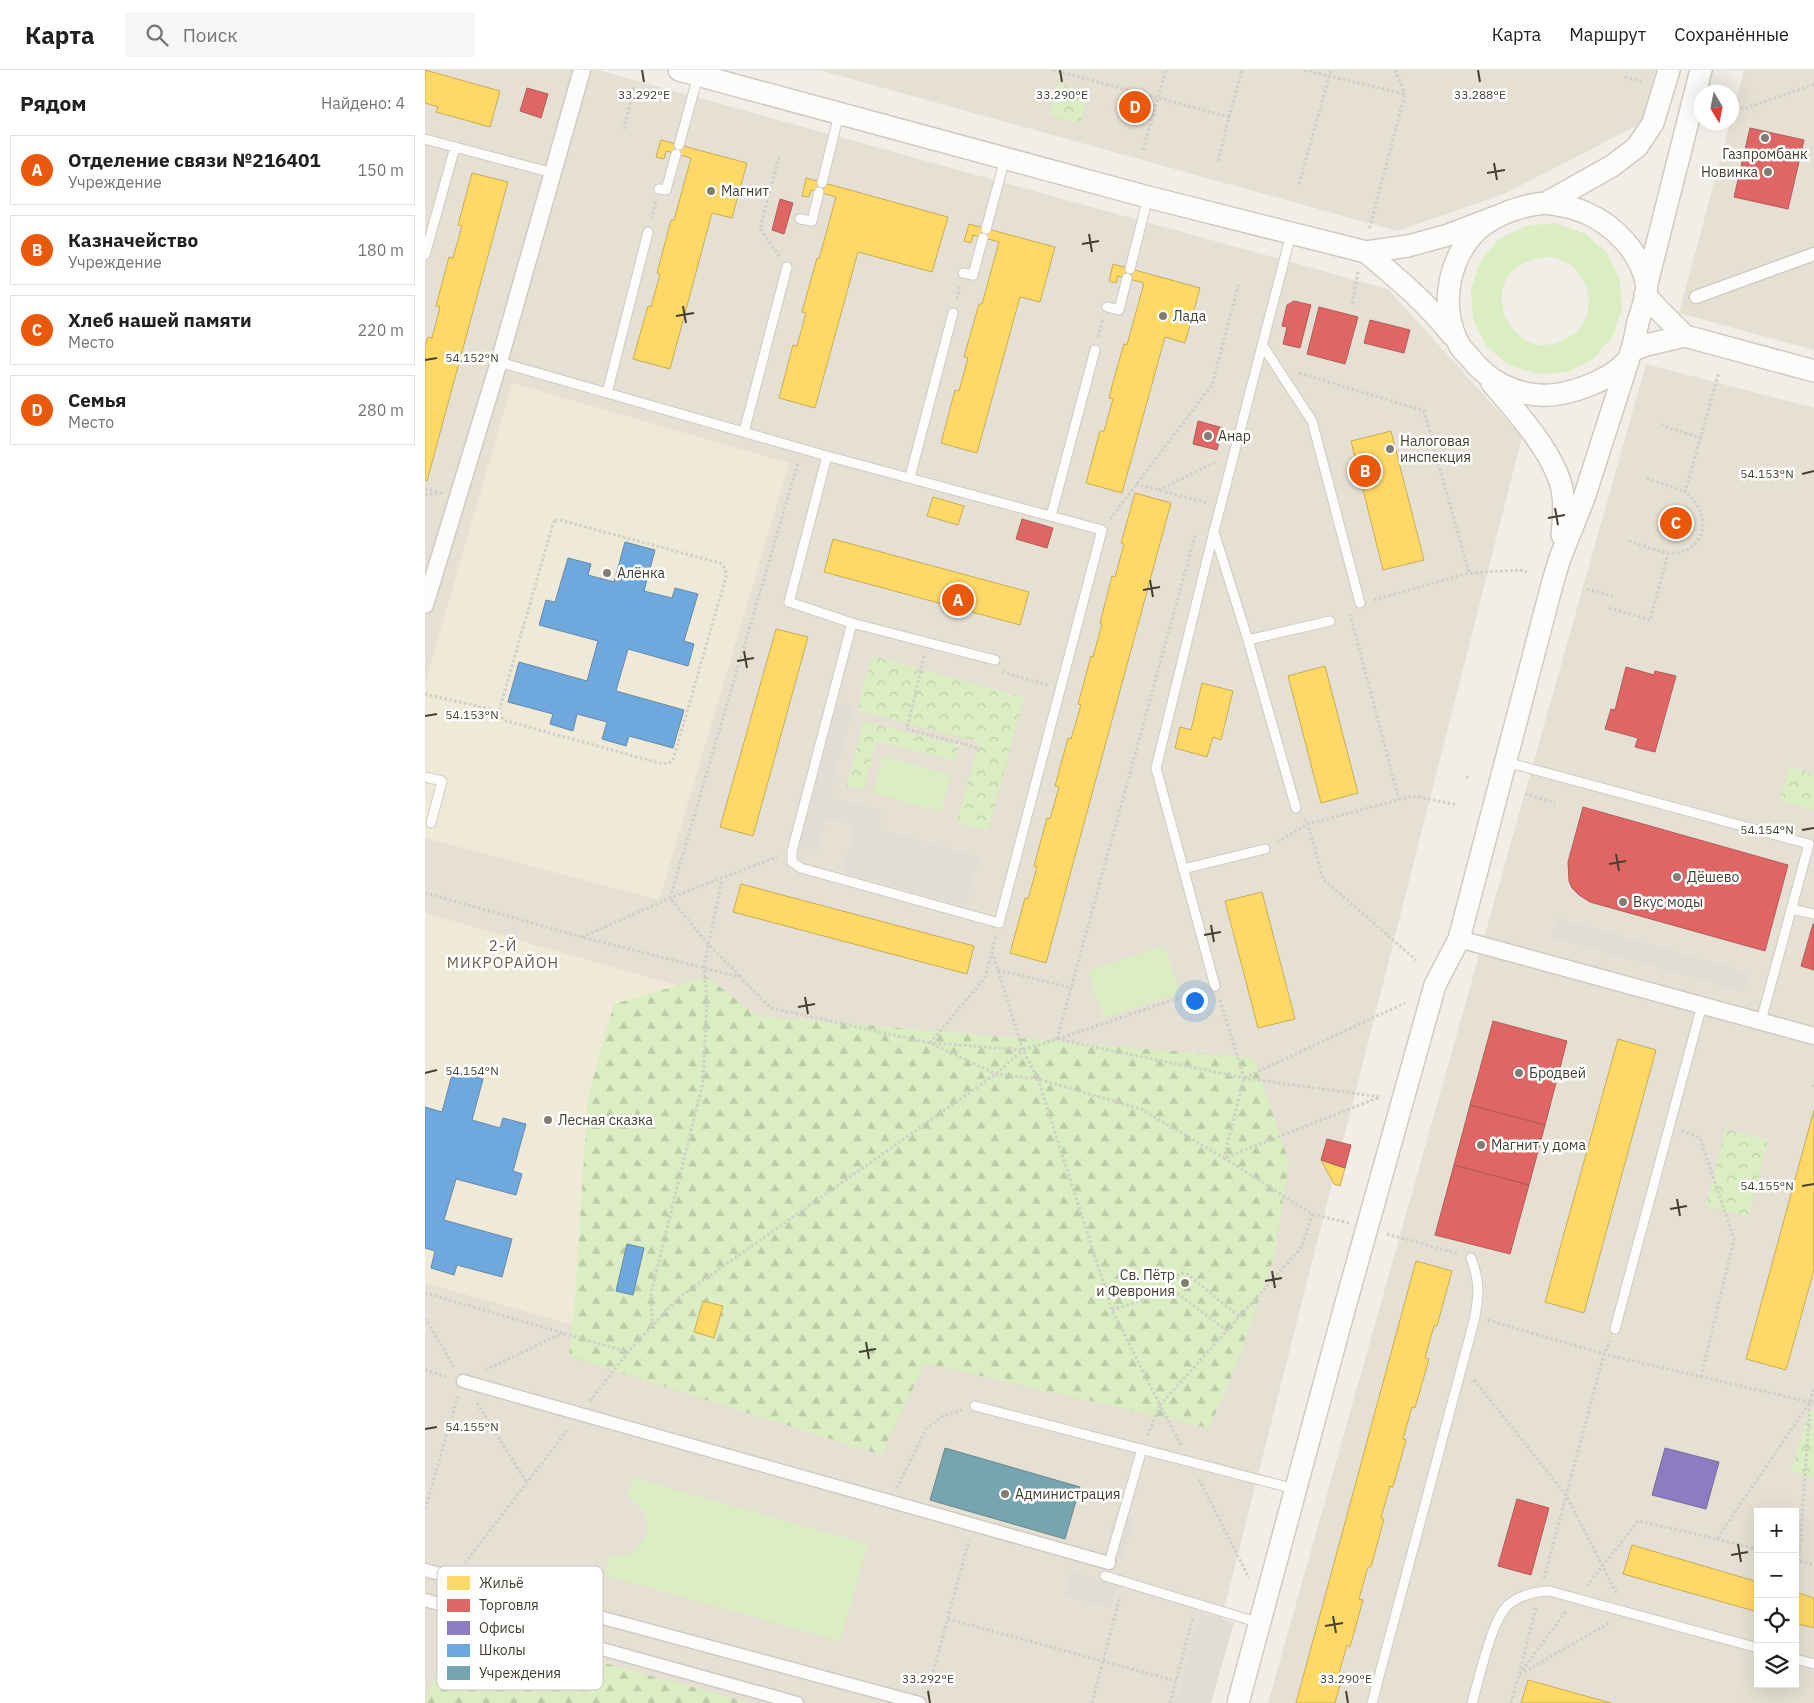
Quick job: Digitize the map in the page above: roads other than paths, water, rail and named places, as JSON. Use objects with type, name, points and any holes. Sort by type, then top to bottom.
[{"type":"street","points":[[425,605],[499,362],[582,70]]},
{"type":"street","points":[[1546,203],[1612,166],[1637,147],[1653,123],[1669,70]]},
{"type":"street","points":[[1238,1703],[1295,1489],[1435,985],[1459,939],[1560,558],[1584,498],[1629,356],[1701,70]]},
{"type":"street","points":[[689,73],[1291,234],[1363,259],[1410,288],[1436,314],[1481,372],[1520,416],[1554,465],[1562,488],[1565,508],[1560,558]]},
{"type":"street","points":[[1460,346],[1449,313],[1448,296],[1451,279],[1463,248],[1485,224],[1498,216],[1514,208],[1546,203],[1586,212],[1603,222],[1629,247],[1640,264],[1646,289],[1659,310],[1685,336]]},
{"type":"street","points":[[1363,259],[1448,235],[1498,216]]},
{"type":"street","points":[[1696,297],[1814,254]]},
{"type":"street","points":[[1481,372],[1509,389],[1541,395],[1573,392],[1602,380],[1629,356],[1646,345],[1685,336],[1814,372]]},
{"type":"street","points":[[1459,939],[1814,1036]]},
{"type":"street","points":[[463,1381],[1109,1563]]},
{"type":"street","points":[[603,1616],[923,1698]]},
{"type":"street","points":[[603,1649],[797,1703]]},
{"type":"lane","points":[[679,144],[689,73]]},
{"type":"lane","points":[[822,183],[839,114]]},
{"type":"lane","points":[[425,139],[553,173]]},
{"type":"lane","points":[[425,255],[455,147]]},
{"type":"lane","points":[[659,189],[666,190],[676,154]]},
{"type":"lane","points":[[963,273],[973,275],[1005,159]]},
{"type":"lane","points":[[800,219],[812,221],[819,192]]},
{"type":"lane","points":[[1107,307],[1119,310],[1148,197]]},
{"type":"lane","points":[[607,393],[648,232]]},
{"type":"lane","points":[[1215,986],[1156,768],[1220,506],[1291,234]]},
{"type":"lane","points":[[744,432],[787,267]]},
{"type":"lane","points":[[910,477],[953,313]]},
{"type":"lane","points":[[1263,346],[1312,421],[1360,604]]},
{"type":"lane","points":[[1051,516],[1095,350]]},
{"type":"lane","points":[[499,362],[827,456],[1102,530],[999,923],[801,868],[792,862],[791,851],[852,623]]},
{"type":"lane","points":[[827,456],[789,602],[852,623],[995,660]]},
{"type":"lane","points":[[1214,531],[1248,640],[1296,808]]},
{"type":"lane","points":[[1248,640],[1330,621]]},
{"type":"lane","points":[[1506,762],[1809,844],[1761,1021]]},
{"type":"lane","points":[[425,777],[442,781],[431,823]]},
{"type":"lane","points":[[1183,869],[1265,849]]},
{"type":"lane","points":[[1791,908],[1814,914]]},
{"type":"lane","points":[[1615,1328],[1702,1006]]},
{"type":"lane","points":[[1372,1703],[1475,1317],[1479,1293],[1477,1274],[1471,1258]]},
{"type":"lane","points":[[975,1406],[1295,1489]]},
{"type":"lane","points":[[1109,1563],[1142,1449]]},
{"type":"lane","points":[[1105,1576],[1196,1604],[1262,1615]]},
{"type":"lane","points":[[1472,1703],[1497,1619],[1507,1605],[1524,1596],[1540,1591],[1549,1591],[1576,1598],[1754,1647]]},
{"type":"lane","points":[[1799,1660],[1814,1664]]},
{"type":"place","name":"Семья","points":[[1135,107]]},
{"type":"place","name":"Газпромбанк","points":[[1765,138]]},
{"type":"place","name":"Новинка","points":[[1768,172]]},
{"type":"place","name":"Магнит","points":[[711,191]]},
{"type":"place","name":"Лада","points":[[1163,316]]},
{"type":"place","name":"Анар","points":[[1208,436]]},
{"type":"place","name":"Налоговая инспекция","points":[[1390,449]]},
{"type":"place","name":"Казначейство","points":[[1365,471]]},
{"type":"place","name":"Хлеб нашей памяти","points":[[1676,523]]},
{"type":"place","name":"Алёнка","points":[[607,573]]},
{"type":"place","name":"Отделение связи №216401","points":[[958,600]]},
{"type":"place","name":"Дёшево","points":[[1677,877]]},
{"type":"place","name":"Вкус моды","points":[[1623,902]]},
{"type":"place","name":"Бродвей","points":[[1519,1073]]},
{"type":"place","name":"Лесная сказка","points":[[548,1120]]},
{"type":"place","name":"Магнит у дома","points":[[1481,1145]]},
{"type":"place","name":"Св. Пётр и Феврония","points":[[1185,1283]]},
{"type":"place","name":"Администрация","points":[[1005,1494]]},
{"type":"district","name":"2-Й МИКРОРАЙОН","points":[[503,954]]}]
